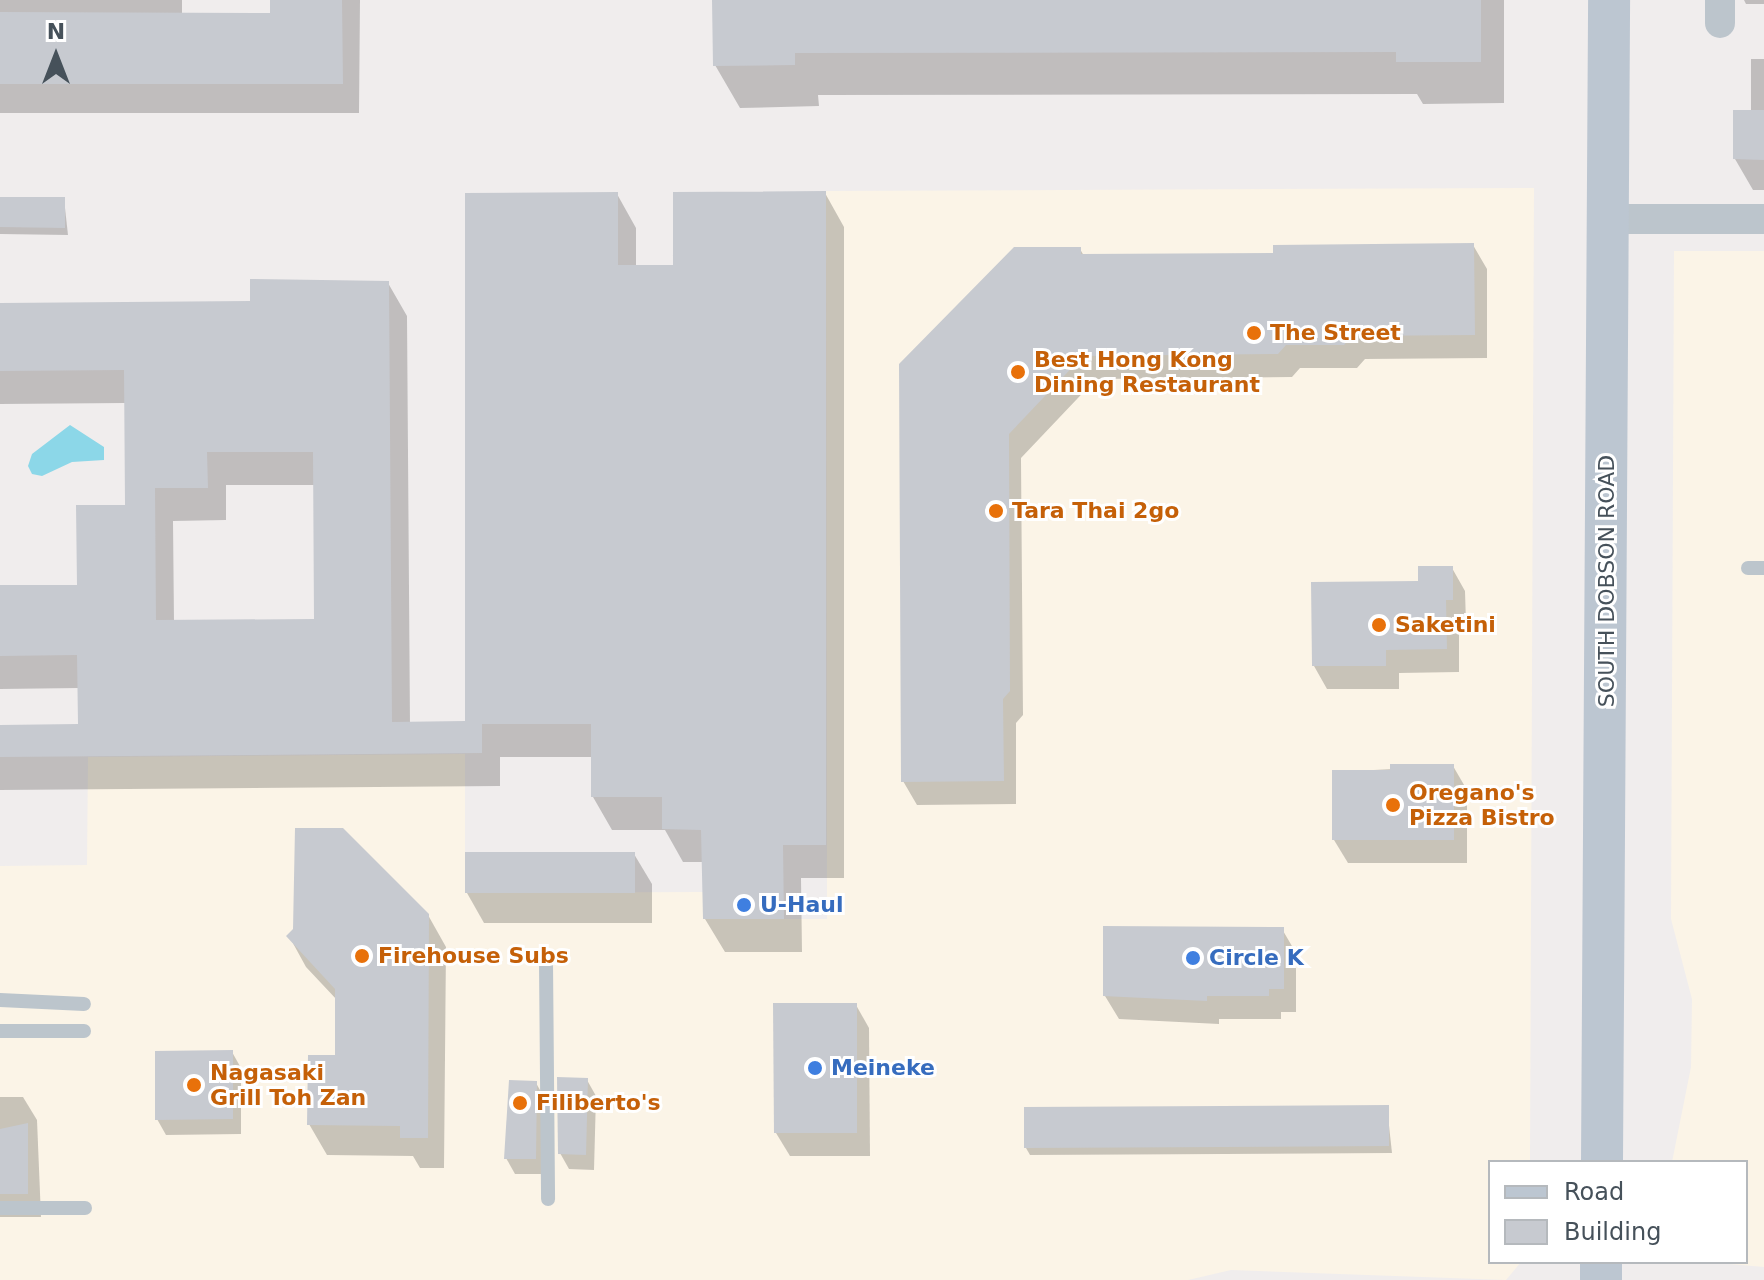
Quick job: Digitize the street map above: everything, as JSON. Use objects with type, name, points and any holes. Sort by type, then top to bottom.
[{"type":"main road","name":"SOUTH DOBSON ROAD","points":[[1602,1160],[1609,0]]},
{"type":"street","points":[[1608,219],[1764,219]]},
{"type":"lane","points":[[1748,568],[1764,568]]},
{"type":"lane","points":[[546,962],[548,1199]]},
{"type":"lane","points":[[0,1000],[84,1004]]},
{"type":"lane","points":[[0,1031],[84,1031]]},
{"type":"lane","points":[[0,1208],[85,1208]]},
{"type":"shaded area","points":[[1534,188],[1530,1160],[1488,1160],[1488,1264],[1519,1264],[1506,1280],[1231,1270],[1188,1280],[0,1280],[0,866],[87,865],[88,757],[465,754],[465,893],[703,892],[704,919],[827,919],[826,191]]},
{"type":"shaded area","points":[[1674,251],[1764,251],[1764,1267],[1730,1264],[1748,1264],[1748,1160],[1672,1160],[1691,1067],[1692,999],[1671,919]]},
{"type":"water","points":[[70,425],[104,447],[104,460],[72,462],[42,476],[32,474],[28,466],[32,454]]},
{"type":"building","points":[[270,0],[342,0],[343,84],[0,84],[0,12],[270,13]]},
{"type":"building","points":[[712,0],[1481,0],[1481,62],[1396,62],[1396,52],[795,53],[795,65],[713,66]]},
{"type":"building","points":[[1733,110],[1764,110],[1764,160],[1733,159]]},
{"type":"building","points":[[826,191],[826,845],[783,845],[784,919],[703,919],[701,830],[662,829],[662,797],[591,797],[591,724],[482,724],[482,753],[0,757],[0,725],[78,724],[77,655],[0,656],[0,585],[77,585],[76,505],[125,505],[124,370],[0,371],[0,303],[250,301],[250,279],[389,281],[392,722],[465,721],[465,193],[618,192],[618,265],[673,265],[673,192]],"holes":[[[207,452],[313,452],[314,619],[156,620],[155,488],[208,488]]]},
{"type":"building","points":[[0,197],[65,197],[65,228],[0,227]]},
{"type":"building","points":[[1474,243],[1475,335],[1352,336],[1344,345],[1286,345],[1278,354],[1083,356],[1009,434],[1010,691],[1003,699],[1004,781],[901,782],[899,364],[1014,247],[1081,247],[1081,254],[1273,253],[1273,245]]},
{"type":"building","name":"Saketini","points":[[1418,566],[1453,566],[1453,600],[1446,600],[1447,649],[1386,650],[1386,666],[1312,666],[1311,582],[1418,581]]},
{"type":"building","name":"Oregano's Pizza Bistro","points":[[1390,764],[1454,764],[1454,840],[1332,840],[1332,770],[1390,770]]},
{"type":"building","points":[[295,828],[343,828],[429,914],[428,1138],[400,1138],[400,1126],[307,1125],[308,1055],[335,1055],[335,989],[286,936],[293,929]]},
{"type":"building","points":[[465,852],[635,852],[635,893],[465,893]]},
{"type":"building","name":"Circle K","points":[[1103,926],[1284,927],[1284,989],[1269,989],[1269,996],[1207,996],[1207,1001],[1103,996]]},
{"type":"building","name":"Meineke","points":[[773,1003],[857,1003],[857,1133],[774,1133]]},
{"type":"building","name":"Nagasaki Grill Toh Zan","points":[[233,1050],[233,1119],[155,1120],[155,1051]]},
{"type":"building","points":[[557,1077],[588,1078],[586,1155],[558,1154]]},
{"type":"building","name":"Filiberto's","points":[[509,1080],[537,1081],[536,1159],[504,1159]]},
{"type":"building","points":[[1389,1105],[1389,1146],[1024,1148],[1024,1107]]},
{"type":"building","points":[[28,1123],[28,1194],[0,1194],[0,1129]]},
{"type":"place","name":"The Street","points":[[1254,333]]},
{"type":"place","name":"Best Hong Kong Dining Restaurant","points":[[1018,372]]},
{"type":"place","name":"Tara Thai 2go","points":[[996,511]]},
{"type":"place","name":"Saketini","points":[[1379,625]]},
{"type":"place","name":"Oregano's Pizza Bistro","points":[[1393,805]]},
{"type":"place","name":"U-Haul","points":[[744,905]]},
{"type":"place","name":"Firehouse Subs","points":[[362,956]]},
{"type":"place","name":"Circle K","points":[[1193,958]]},
{"type":"place","name":"Meineke","points":[[815,1068]]},
{"type":"place","name":"Nagasaki Grill Toh Zan","points":[[194,1085]]},
{"type":"place","name":"Filiberto's","points":[[520,1103]]}]
